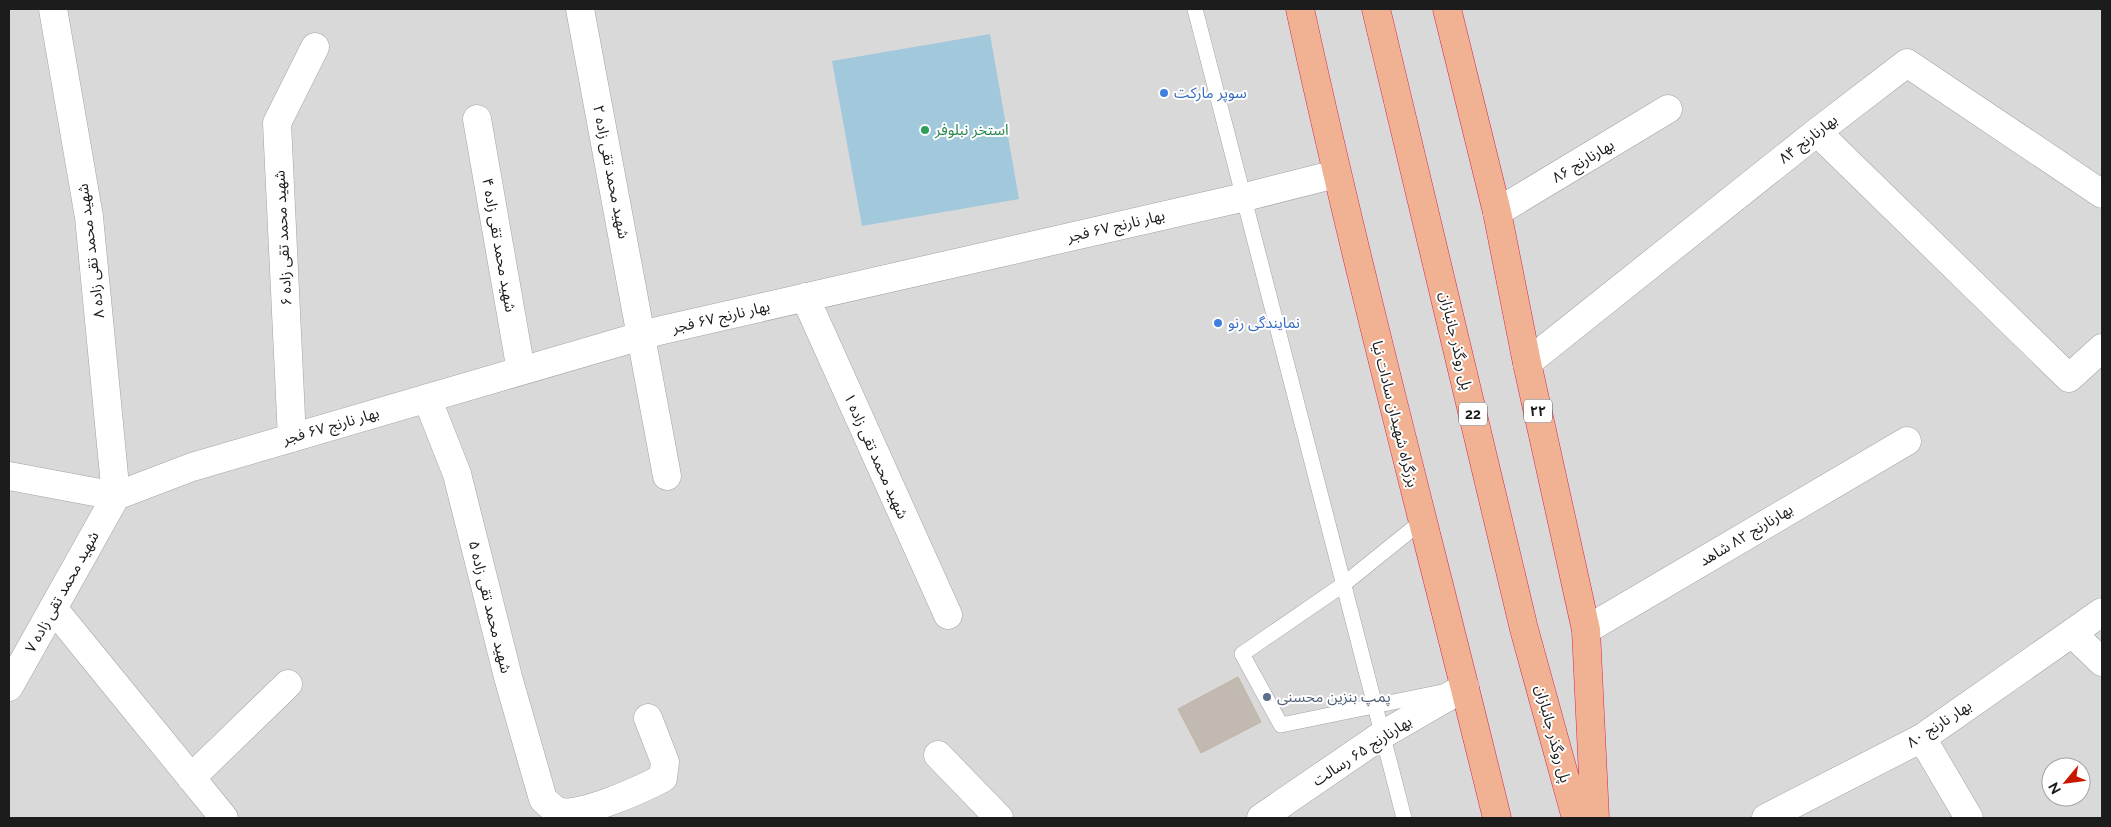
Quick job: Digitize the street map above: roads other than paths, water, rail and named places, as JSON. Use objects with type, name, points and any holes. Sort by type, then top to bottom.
[{"type":"highway","name":"بزرگراه شهیدان سادات نیا","points":[[1300,9],[1336,174],[1421,522],[1497,818]]},
{"type":"highway","name":"پل روگذر جانبازان","points":[[1376,9],[1524,629],[1576,818]]},
{"type":"highway","name":"۲۲","points":[[1448,9],[1497,212],[1527,363],[1586,630],[1595,818]]},
{"type":"street","name":"شهید محمد تقی زاده ۸","points":[[52,9],[89,217],[116,496]]},
{"type":"street","name":"شهید محمد تقی زاده ۲","points":[[580,9],[667,476]]},
{"type":"street","name":"شهید محمد تقی زاده ۶","points":[[292,438],[277,123],[315,47]]},
{"type":"street","name":"بهارنارنج ۸۴","points":[[1527,363],[1817,132],[1907,63],[2102,194]]},
{"type":"street","name":"بهارنارنج ۸۶","points":[[1497,212],[1668,109]]},
{"type":"street","name":"شهید محمد تقی زاده ۴","points":[[477,119],[521,371]]},
{"type":"street","points":[[1817,132],[2069,378],[2102,348]]},
{"type":"street","name":"بهار نارنج ۶۷ فجر","points":[[116,496],[192,467],[642,336],[1245,197],[1336,174]]},
{"type":"street","name":"شهید محمد تقی زاده ۱","points":[[805,297],[948,615]]},
{"type":"street","name":"شهید محمد تقی زاده ۵","points":[[427,398],[457,474],[508,676],[543,800],[558,811],[577,812],[643,789],[663,778],[665,762],[648,718]]},
{"type":"street","name":"بهارنارنج ۸۲ شاهد","points":[[1586,630],[1907,441]]},
{"type":"street","points":[[9,476],[116,496]]},
{"type":"street","name":"شهید محمد تقی زاده ۷","points":[[9,687],[116,496]]},
{"type":"street","points":[[53,608],[224,818]]},
{"type":"street","name":"بهار نارنج ۸۰","points":[[1766,818],[1922,738],[2102,612]]},
{"type":"street","points":[[2072,633],[2102,662]]},
{"type":"street","points":[[191,778],[288,684]]},
{"type":"street","name":"بهارنارنج ۶۵ رسالت","points":[[1261,818],[1382,735],[1465,688]]},
{"type":"street","points":[[1922,738],[1969,818]]},
{"type":"street","points":[[938,755],[999,818]]},
{"type":"lane","points":[[1195,9],[1404,818]]},
{"type":"lane","points":[[1421,522],[1344,584],[1242,654],[1281,725],[1375,704],[1465,688]]},
{"type":"water","name":"استخر نبلوفر","points":[[990,34],[1019,199],[862,226],[832,61]]},
{"type":"place","name":"سوپر مارکت","points":[[1164,93]]},
{"type":"place","name":"استخر نبلوفر","points":[[925,130]]},
{"type":"place","name":"نمایندگی رنو","points":[[1218,323]]},
{"type":"place","name":"پمپ بنزین محسنی","points":[[1267,697]]}]
